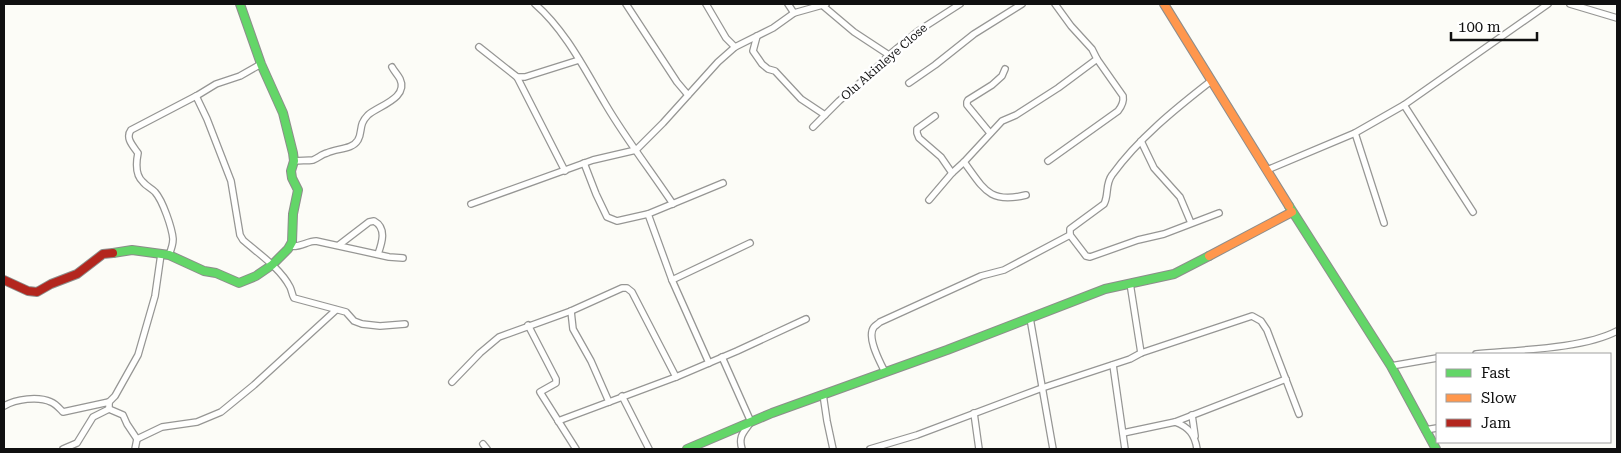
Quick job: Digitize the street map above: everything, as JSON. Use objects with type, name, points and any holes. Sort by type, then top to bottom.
[{"type":"street","points":[[4,280],[28,291],[37,292],[50,284],[77,274],[104,254],[132,250],[165,254],[204,271],[216,273],[234,282],[247,281],[272,265],[290,246],[293,214],[298,190],[291,171],[294,161],[283,113],[261,64],[241,4]]},
{"type":"street","points":[[535,4],[550,18],[579,60],[673,204]]},
{"type":"street","points":[[626,4],[677,82],[688,95]]},
{"type":"street","points":[[706,4],[726,38],[735,47]]},
{"type":"street","points":[[788,4],[794,13]]},
{"type":"street","points":[[471,204],[584,163],[636,150],[664,123],[718,62],[735,47],[773,28],[794,13],[824,4],[854,32],[889,55]]},
{"type":"street","name":"Olu Akinleye Close","points":[[814,127],[825,114],[870,75],[889,55],[930,22],[960,4]]},
{"type":"street","points":[[909,83],[974,34],[1022,4]]},
{"type":"street","points":[[1048,160],[1118,111],[1124,100],[1096,59],[1092,49],[1071,26],[1055,4]]},
{"type":"street","points":[[1164,4],[1292,212],[1391,366],[1436,449]]},
{"type":"street","points":[[1267,170],[1355,133],[1404,105],[1548,4]]},
{"type":"street","points":[[1570,4],[1617,18]]},
{"type":"street","points":[[757,36],[753,51],[762,64],[768,69],[775,71],[801,99],[825,114]]},
{"type":"street","points":[[479,47],[517,77],[565,171]]},
{"type":"street","points":[[929,200],[1002,121],[1058,88],[1096,59]]},
{"type":"street","points":[[517,77],[524,77],[579,60]]},
{"type":"street","points":[[64,449],[77,443],[93,417],[109,405],[138,355],[165,254],[173,238],[158,197],[155,192],[141,181],[136,171],[138,153],[128,138],[128,133],[216,84],[240,76],[261,64]]},
{"type":"street","points":[[294,161],[313,160],[334,150],[348,148],[358,140],[360,126],[365,118],[373,110],[396,99],[398,95],[402,85],[392,67]]},
{"type":"street","points":[[990,133],[966,102],[996,82],[1005,69]]},
{"type":"street","points":[[1211,81],[1141,141],[1110,177],[1107,186],[1107,199],[1104,204],[1070,229],[1070,235],[1086,256],[1090,257],[1138,240],[1164,234],[1219,213]]},
{"type":"street","points":[[196,96],[208,119],[231,181],[240,235],[243,240],[272,265],[291,289],[292,296],[346,312],[354,321],[362,324],[380,326],[405,324]]},
{"type":"street","points":[[1404,105],[1473,212]]},
{"type":"street","points":[[934,116],[917,129],[917,133],[941,157],[952,173]]},
{"type":"street","points":[[1355,133],[1384,223]]},
{"type":"street","points":[[1141,141],[1154,168],[1180,197],[1191,223]]},
{"type":"street","points":[[964,162],[984,189],[996,197],[1011,198],[1026,195]]},
{"type":"street","points":[[584,163],[607,216],[617,221],[648,214],[723,183]]},
{"type":"street","points":[[688,449],[772,412],[885,372],[1105,289],[1174,274],[1292,212]]},
{"type":"street","points":[[648,214],[672,280],[709,363]]},
{"type":"street","points":[[339,245],[369,222],[374,221],[379,224],[383,232],[382,245],[378,254]]},
{"type":"street","points":[[885,372],[872,343],[871,333],[880,322],[981,276],[1004,270],[1070,235]]},
{"type":"street","points":[[290,246],[300,246],[310,241],[316,241],[403,258]]},
{"type":"street","points":[[672,280],[750,243]]},
{"type":"street","points":[[1130,283],[1141,353]]},
{"type":"street","points":[[452,382],[498,337],[571,311],[622,288],[627,288],[632,292],[676,377]]},
{"type":"street","points":[[137,439],[162,427],[197,422],[221,412],[254,385],[336,310]]},
{"type":"street","points":[[571,311],[573,329],[591,362],[608,402]]},
{"type":"street","points":[[870,449],[917,435],[1042,388],[1252,316],[1261,321],[1268,330],[1299,414]]},
{"type":"street","points":[[1030,318],[1053,449]]},
{"type":"street","points":[[558,421],[676,377],[806,319]]},
{"type":"street","points":[[528,325],[556,379],[556,383],[540,392],[576,449]]},
{"type":"street","points":[[1487,353],[1562,346],[1606,337],[1617,331]]},
{"type":"street","points":[[722,358],[751,422]]},
{"type":"street","points":[[1391,366],[1436,358]]},
{"type":"street","points":[[1113,365],[1125,449]]},
{"type":"street","points":[[1122,432],[1175,422],[1286,379]]},
{"type":"street","points":[[824,394],[833,449]]},
{"type":"street","points":[[622,396],[649,449]]},
{"type":"street","points":[[4,406],[26,400],[40,400],[52,402],[64,412],[109,405],[123,415],[137,439],[135,449]]},
{"type":"street","points":[[974,414],[979,449]]},
{"type":"street","points":[[1192,415],[1197,449]]},
{"type":"street","points":[[742,449],[739,441],[751,422]]},
{"type":"street","points":[[1175,422],[1185,428],[1195,438]]},
{"type":"street","points":[[1425,430],[1436,428]]},
{"type":"traffic: fast","points":[[113,253],[132,250],[169,255],[204,271],[216,273],[239,283],[256,276],[272,265],[288,249],[292,242],[293,214],[298,190],[291,171],[294,161],[293,153],[283,113],[261,64],[240,4]]},
{"type":"traffic: fast","points":[[1289,206],[1391,366],[1436,449]]},
{"type":"traffic: fast","points":[[687,449],[772,413],[947,350],[1105,289],[1174,274],[1209,256]]},
{"type":"traffic: slow","points":[[1164,4],[1289,206]]},
{"type":"traffic: slow","points":[[1209,256],[1292,212]]},
{"type":"traffic: jam","points":[[4,280],[28,291],[37,292],[51,284],[77,274],[103,254],[113,253]]}]
